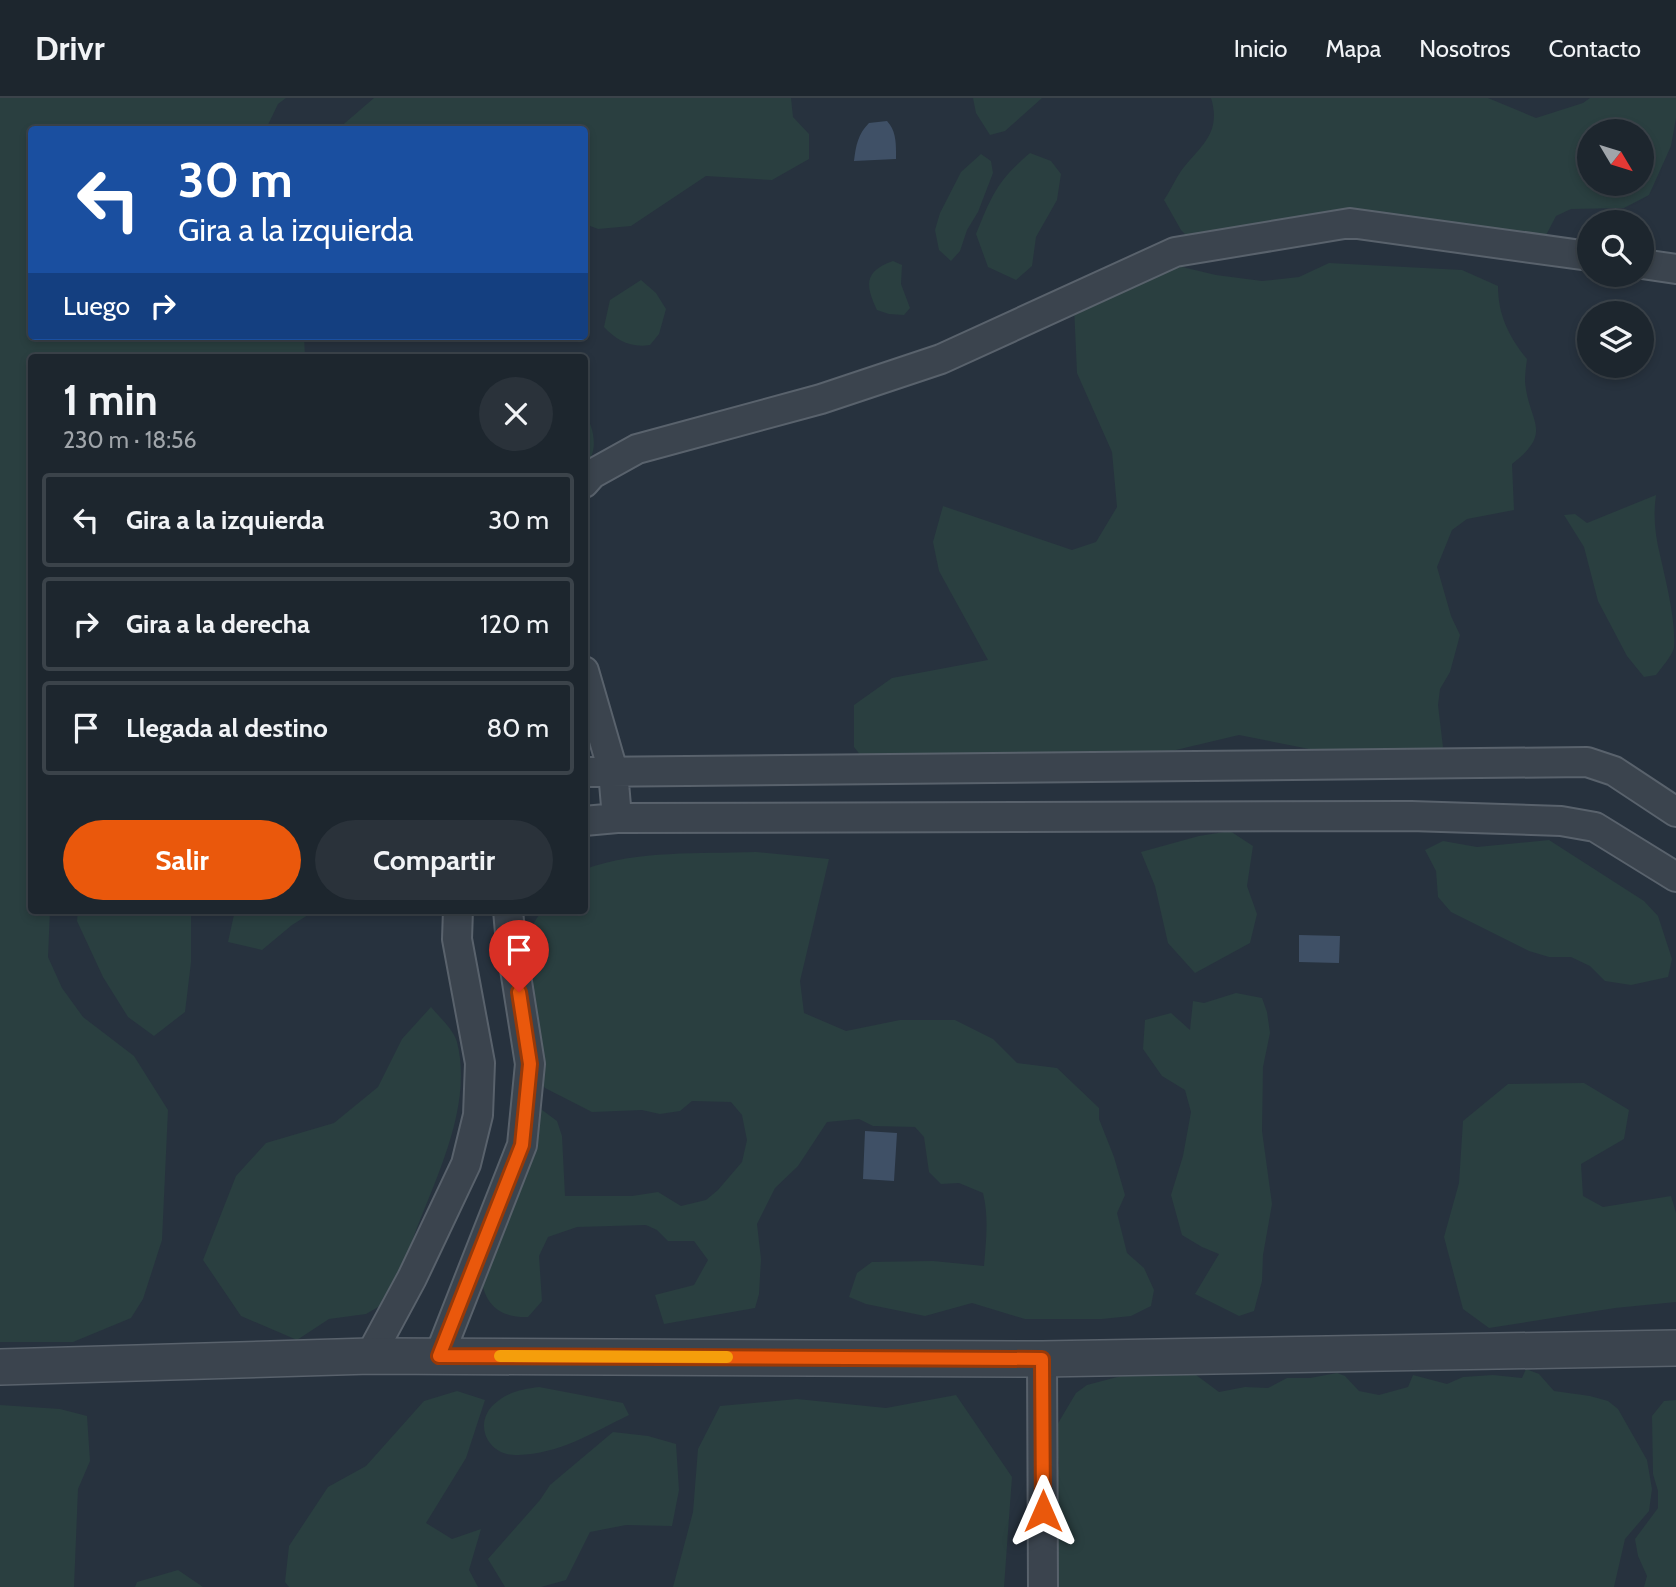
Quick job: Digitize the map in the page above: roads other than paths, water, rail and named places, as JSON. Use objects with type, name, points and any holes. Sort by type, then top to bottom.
[{"type":"street","points":[[588,478],[637,449],[821,399],[941,359],[1175,252],[1350,223],[1577,254]]},
{"type":"street","points":[[1654,266],[1676,269]]},
{"type":"street","points":[[588,685],[613,771],[617,818]]},
{"type":"street","points":[[588,772],[1587,762],[1614,771],[1676,812]]},
{"type":"street","points":[[588,821],[617,818],[1411,816],[1562,821],[1595,827],[1676,877]]},
{"type":"street","points":[[370,1356],[412,1278],[466,1164],[478,1115],[480,1063],[457,939],[458,914]]},
{"type":"street","points":[[439,1356],[522,1145],[530,1064],[508,914]]},
{"type":"street","points":[[0,1367],[370,1356],[1042,1359],[1676,1348]]},
{"type":"street","points":[[1042,1359],[1043,1587]]},
{"type":"water","points":[[887,121],[894,134],[896,159],[854,161],[858,140],[865,127],[869,123]]},
{"type":"water","points":[[1299,935],[1340,936],[1339,963],[1299,962]]},
{"type":"water","points":[[865,1131],[897,1133],[894,1181],[863,1179]]}]
